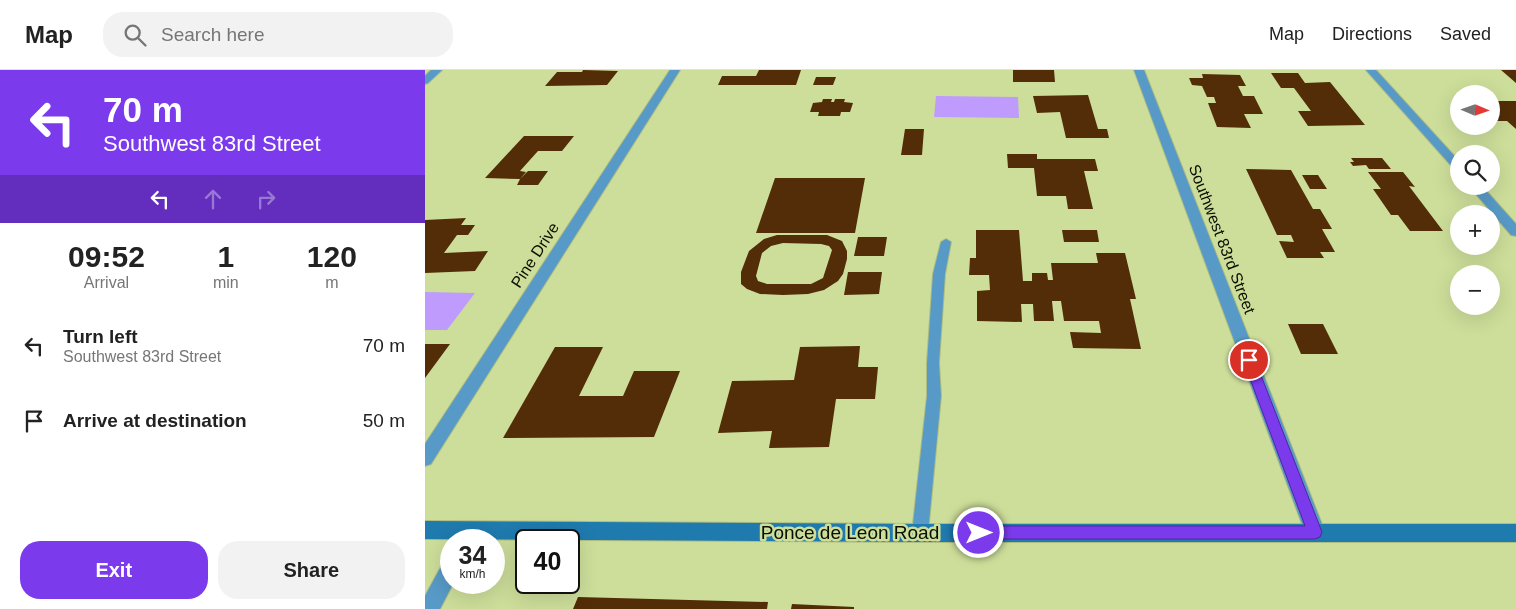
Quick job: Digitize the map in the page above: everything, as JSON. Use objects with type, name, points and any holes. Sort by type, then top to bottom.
[{"type":"street","points":[[425,81],[437,70]]},
{"type":"street","name":"Pine Drive","points":[[425,459],[675,70]]},
{"type":"street","name":"Southwest 83rd Street","points":[[1139,70],[1315,532]]},
{"type":"street","points":[[1371,70],[1450,158]]},
{"type":"street","points":[[1483,195],[1516,232]]},
{"type":"street","name":"Ponce de Leon Road","points":[[425,530],[440,532]]},
{"type":"street","name":"Ponce de Leon Road","points":[[505,535],[1516,533]]},
{"type":"street","points":[[429,609],[440,588]]},
{"type":"lane","points":[[920,533],[934,396],[933,363],[939,274],[946,242]]},
{"type":"shaded area","points":[[936,96],[1018,97],[1019,118],[934,117]]},
{"type":"shaded area","points":[[425,292],[475,293],[447,330],[425,330]]},
{"type":"building","points":[[583,70],[618,71],[607,85],[545,86],[557,72],[582,72]]},
{"type":"building","points":[[759,70],[801,70],[796,85],[718,85],[722,76],[756,76]]},
{"type":"building","points":[[1013,70],[1054,70],[1055,82],[1013,82]]},
{"type":"building","points":[[1501,70],[1516,70],[1516,83]]},
{"type":"building","points":[[1271,73],[1298,73],[1305,83],[1330,82],[1365,125],[1308,126],[1298,111],[1311,111],[1294,88],[1281,88]]},
{"type":"building","points":[[1202,74],[1240,75],[1246,86],[1238,86],[1243,96],[1254,96],[1263,114],[1244,114],[1251,128],[1217,127],[1208,103],[1216,103],[1214,97],[1207,97],[1202,86],[1192,85],[1189,78],[1203,78]]},
{"type":"building","points":[[816,77],[836,77],[833,85],[813,85]]},
{"type":"building","points":[[1088,95],[1098,129],[1107,129],[1109,138],[1066,138],[1060,112],[1037,113],[1033,96]]},
{"type":"building","points":[[823,99],[832,99],[831,102],[834,102],[835,99],[845,99],[844,102],[853,103],[850,112],[841,112],[840,116],[818,116],[819,112],[810,112],[813,103],[822,102]]},
{"type":"building","points":[[1500,101],[1516,101],[1516,129],[1507,121],[1500,121]]},
{"type":"building","points":[[905,129],[924,129],[922,155],[901,155]]},
{"type":"building","points":[[524,136],[574,136],[562,151],[538,151],[520,171],[526,172],[520,179],[485,178]]},
{"type":"building","points":[[1007,154],[1037,154],[1037,159],[1095,159],[1098,171],[1084,171],[1093,209],[1068,209],[1066,196],[1037,196],[1034,168],[1008,168]]},
{"type":"building","points":[[1351,158],[1382,158],[1391,169],[1369,169],[1366,165],[1353,166],[1350,162],[1354,162]]},
{"type":"building","points":[[1246,169],[1291,170],[1313,209],[1320,209],[1332,229],[1322,229],[1335,252],[1320,252],[1324,258],[1287,258],[1279,241],[1294,242],[1291,235],[1277,235]]},
{"type":"building","points":[[528,171],[548,171],[538,185],[517,185]]},
{"type":"building","points":[[1368,172],[1403,172],[1415,187],[1409,186],[1443,231],[1410,231],[1398,215],[1391,215],[1373,189],[1381,189]]},
{"type":"building","points":[[1302,175],[1318,175],[1327,189],[1310,189]]},
{"type":"building","points":[[775,178],[865,178],[855,233],[756,233]]},
{"type":"building","points":[[466,218],[461,225],[475,225],[468,235],[457,235],[444,253],[488,251],[475,271],[425,273],[425,220]]},
{"type":"building","points":[[976,230],[1019,230],[1023,281],[1032,281],[1032,273],[1047,273],[1048,280],[1053,280],[1051,263],[1098,263],[1096,253],[1125,253],[1136,299],[1130,299],[1141,349],[1073,348],[1070,332],[1101,333],[1099,321],[1064,321],[1061,301],[1052,301],[1054,321],[1034,321],[1033,304],[1021,304],[1022,322],[977,321],[977,291],[990,290],[989,275],[969,275],[970,258],[976,258]]},
{"type":"building","points":[[1062,230],[1097,230],[1099,242],[1064,242]]},
{"type":"building","points":[[777,235],[827,235],[842,241],[847,251],[843,274],[838,281],[824,290],[808,294],[760,294],[747,289],[741,284],[741,272],[749,251],[764,239]],"holes":[[[783,243],[829,246],[832,250],[823,278],[811,284],[767,284],[758,281],[756,276],[762,253],[771,246]]]},
{"type":"building","points":[[858,237],[887,237],[884,256],[854,256]]},
{"type":"building","points":[[848,272],[882,272],[879,294],[844,295]]},
{"type":"building","points":[[1288,324],[1323,324],[1338,354],[1301,354]]},
{"type":"building","points":[[425,344],[450,344],[425,378]]},
{"type":"building","points":[[860,346],[858,367],[878,367],[875,399],[836,399],[829,447],[769,448],[772,431],[718,433],[732,381],[794,380],[800,347]]},
{"type":"building","points":[[555,347],[603,347],[579,396],[623,396],[634,371],[680,371],[654,437],[503,438]]},
{"type":"building","points":[[578,597],[768,602],[767,609],[573,609]]},
{"type":"building","points":[[792,604],[854,607],[854,609],[791,609]]},
{"type":"route","points":[[979,533],[1315,532],[1249,360]]}]
